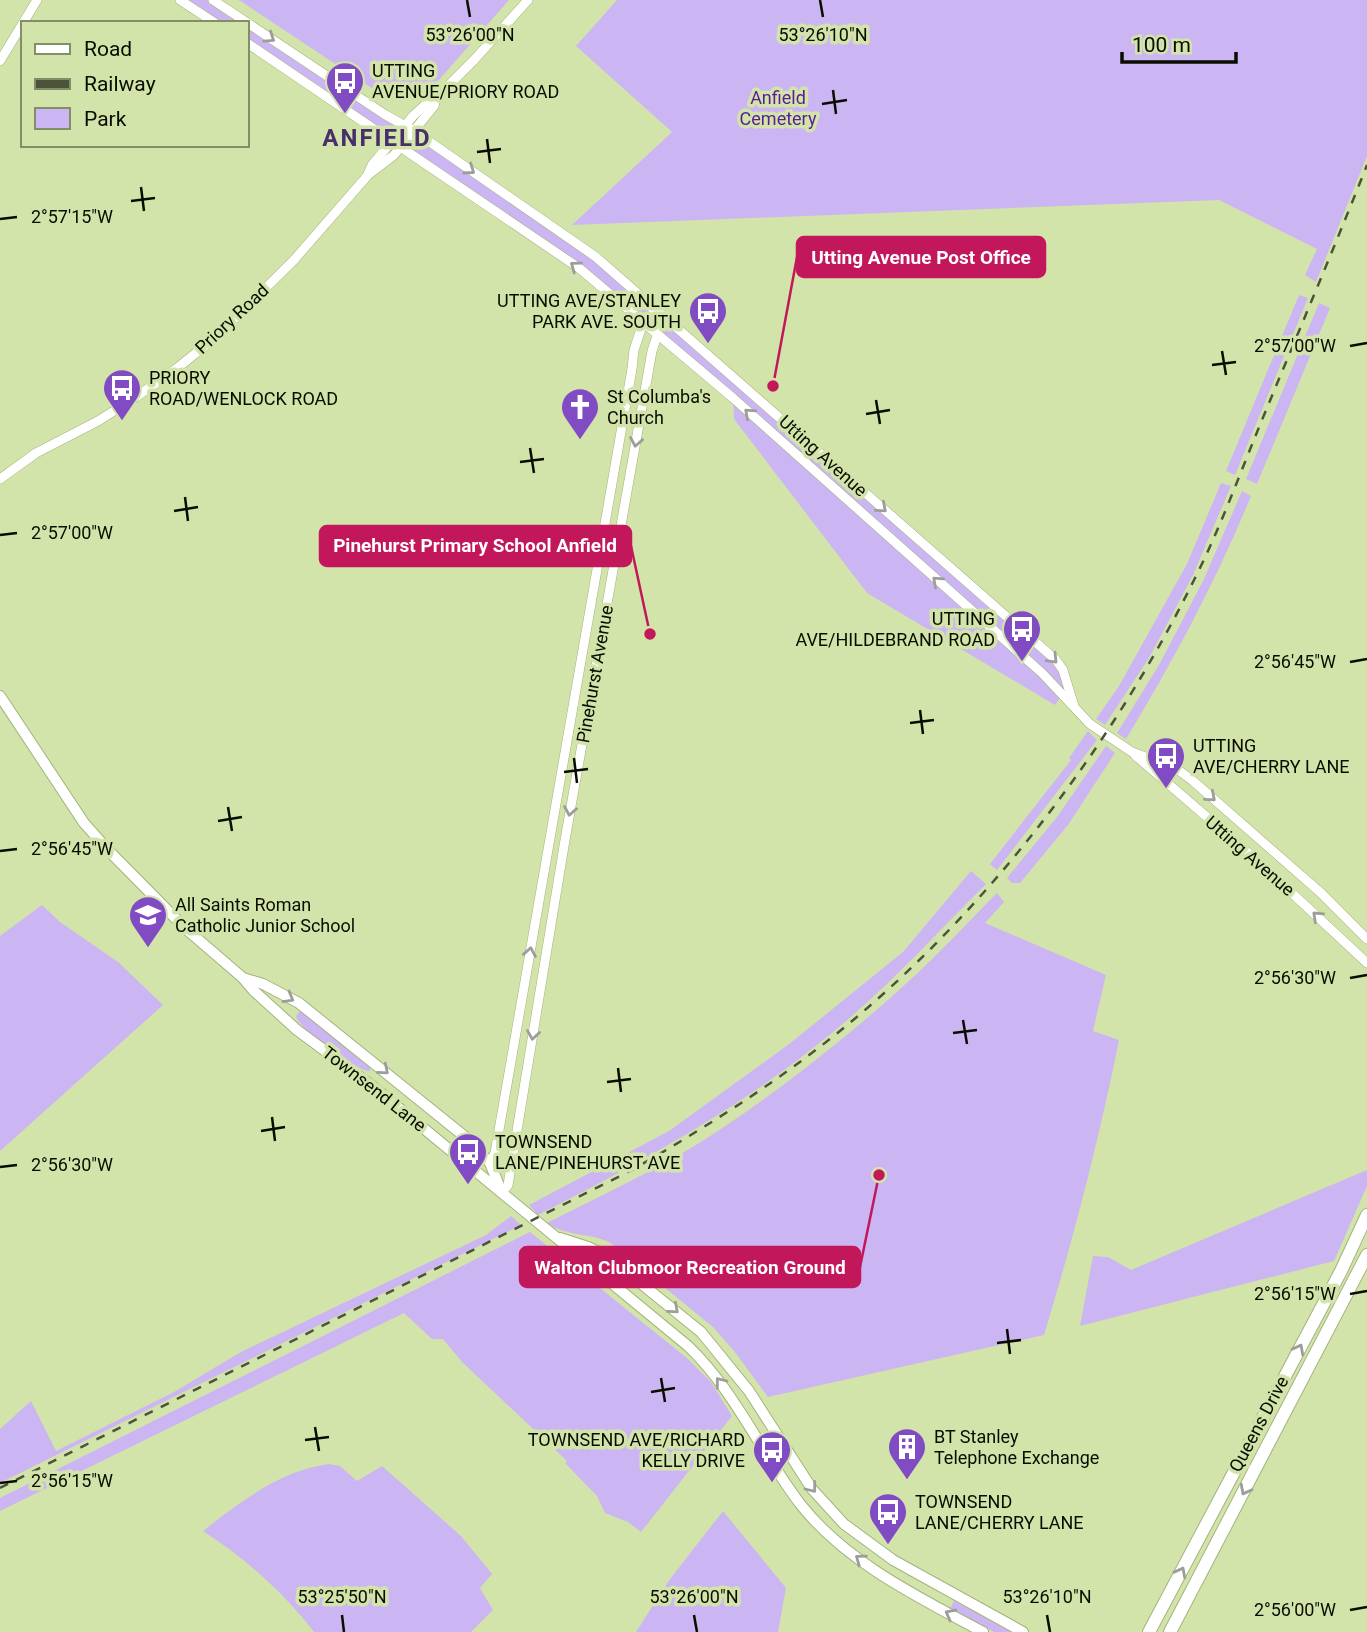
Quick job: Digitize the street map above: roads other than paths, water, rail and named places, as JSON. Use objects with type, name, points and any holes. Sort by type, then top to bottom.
[{"type":"highway","name":"Queens Drive","points":[[1149,1632],[1367,1215]]},
{"type":"highway","name":"Queens Drive","points":[[1170,1632],[1367,1255]]},
{"type":"main road","name":"Townsend Lane","points":[[0,696],[58,786],[93,833],[186,929],[243,978],[297,1030],[372,1085],[502,1192]]},
{"type":"main road","name":"Townsend Lane","points":[[243,978],[284,994],[313,1013],[469,1140],[490,1163],[502,1192]]},
{"type":"main road","points":[[502,1192],[701,1358],[732,1397],[776,1469],[818,1526],[863,1562],[917,1596],[983,1632]]},
{"type":"main road","points":[[554,1236],[607,1256],[701,1332],[750,1391],[794,1463],[828,1507],[864,1540],[926,1580],[1023,1632]]},
{"type":"street","points":[[24,21],[37,0]]},
{"type":"street","points":[[180,0],[212,21]]},
{"type":"street","name":"Utting Avenue","points":[[213,0],[244,21]]},
{"type":"street","name":"Priory Road","points":[[368,175],[372,165],[392,140],[434,106],[436,98],[528,0]]},
{"type":"street","name":"Utting Avenue","points":[[248,23],[380,112],[409,128],[596,257],[1040,646],[1063,670],[1065,693]]},
{"type":"street","points":[[0,61],[21,26]]},
{"type":"street","name":"Utting Avenue","points":[[248,44],[579,268],[733,398],[1065,693],[1076,711],[1096,729],[1132,752],[1252,856],[1367,962]]},
{"type":"street","name":"Priory Road","points":[[0,479],[36,453],[98,421],[136,397],[216,337],[289,265],[368,175],[383,166],[401,146],[409,128]]},
{"type":"street","name":"Pinehurst Avenue","points":[[502,1192],[508,1185],[565,840],[657,336],[652,306]]},
{"type":"street","points":[[643,323],[666,318]]},
{"type":"street","name":"Pinehurst Avenue","points":[[490,1163],[495,1153],[634,350],[643,323]]},
{"type":"street","name":"Utting Avenue","points":[[1132,752],[1177,769],[1193,781],[1321,893],[1367,939]]},
{"type":"railway","points":[[0,1488],[632,1170],[711,1123],[786,1072],[835,1035],[942,938],[991,884],[1083,767],[1161,643],[1221,521],[1367,165]]},
{"type":"place","name":"UTTING AVENUE/PRIORY ROAD","points":[[345,115]]},
{"type":"place","name":"UTTING AVE/STANLEY PARK AVE. SOUTH","points":[[708,345]]},
{"type":"place","name":"Utting Avenue Post Office","points":[[773,386]]},
{"type":"place","name":"PRIORY ROAD/WENLOCK ROAD","points":[[122,422]]},
{"type":"place","name":"St Columba's Church","points":[[580,441]]},
{"type":"place","name":"Pinehurst Primary School Anfield","points":[[650,634]]},
{"type":"place","name":"UTTING AVE/HILDEBRAND ROAD","points":[[1022,663]]},
{"type":"place","name":"UTTING AVE/CHERRY LANE","points":[[1166,790]]},
{"type":"place","name":"All Saints Roman Catholic Junior School","points":[[148,949]]},
{"type":"place","name":"Walton Clubmoor Recreation Ground","points":[[879,1175]]},
{"type":"place","name":"TOWNSEND LANE/PINEHURST AVE","points":[[468,1186]]},
{"type":"place","name":"BT Stanley Telephone Exchange","points":[[907,1481]]},
{"type":"place","name":"TOWNSEND AVE/RICHARD KELLY DRIVE","points":[[772,1484]]},
{"type":"place","name":"TOWNSEND LANE/CHERRY LANE","points":[[888,1546]]},
{"type":"district","name":"ANFIELD","points":[[377,138]]},
{"type":"park label","name":"Anfield Cemetery","points":[[778,108]]}]
